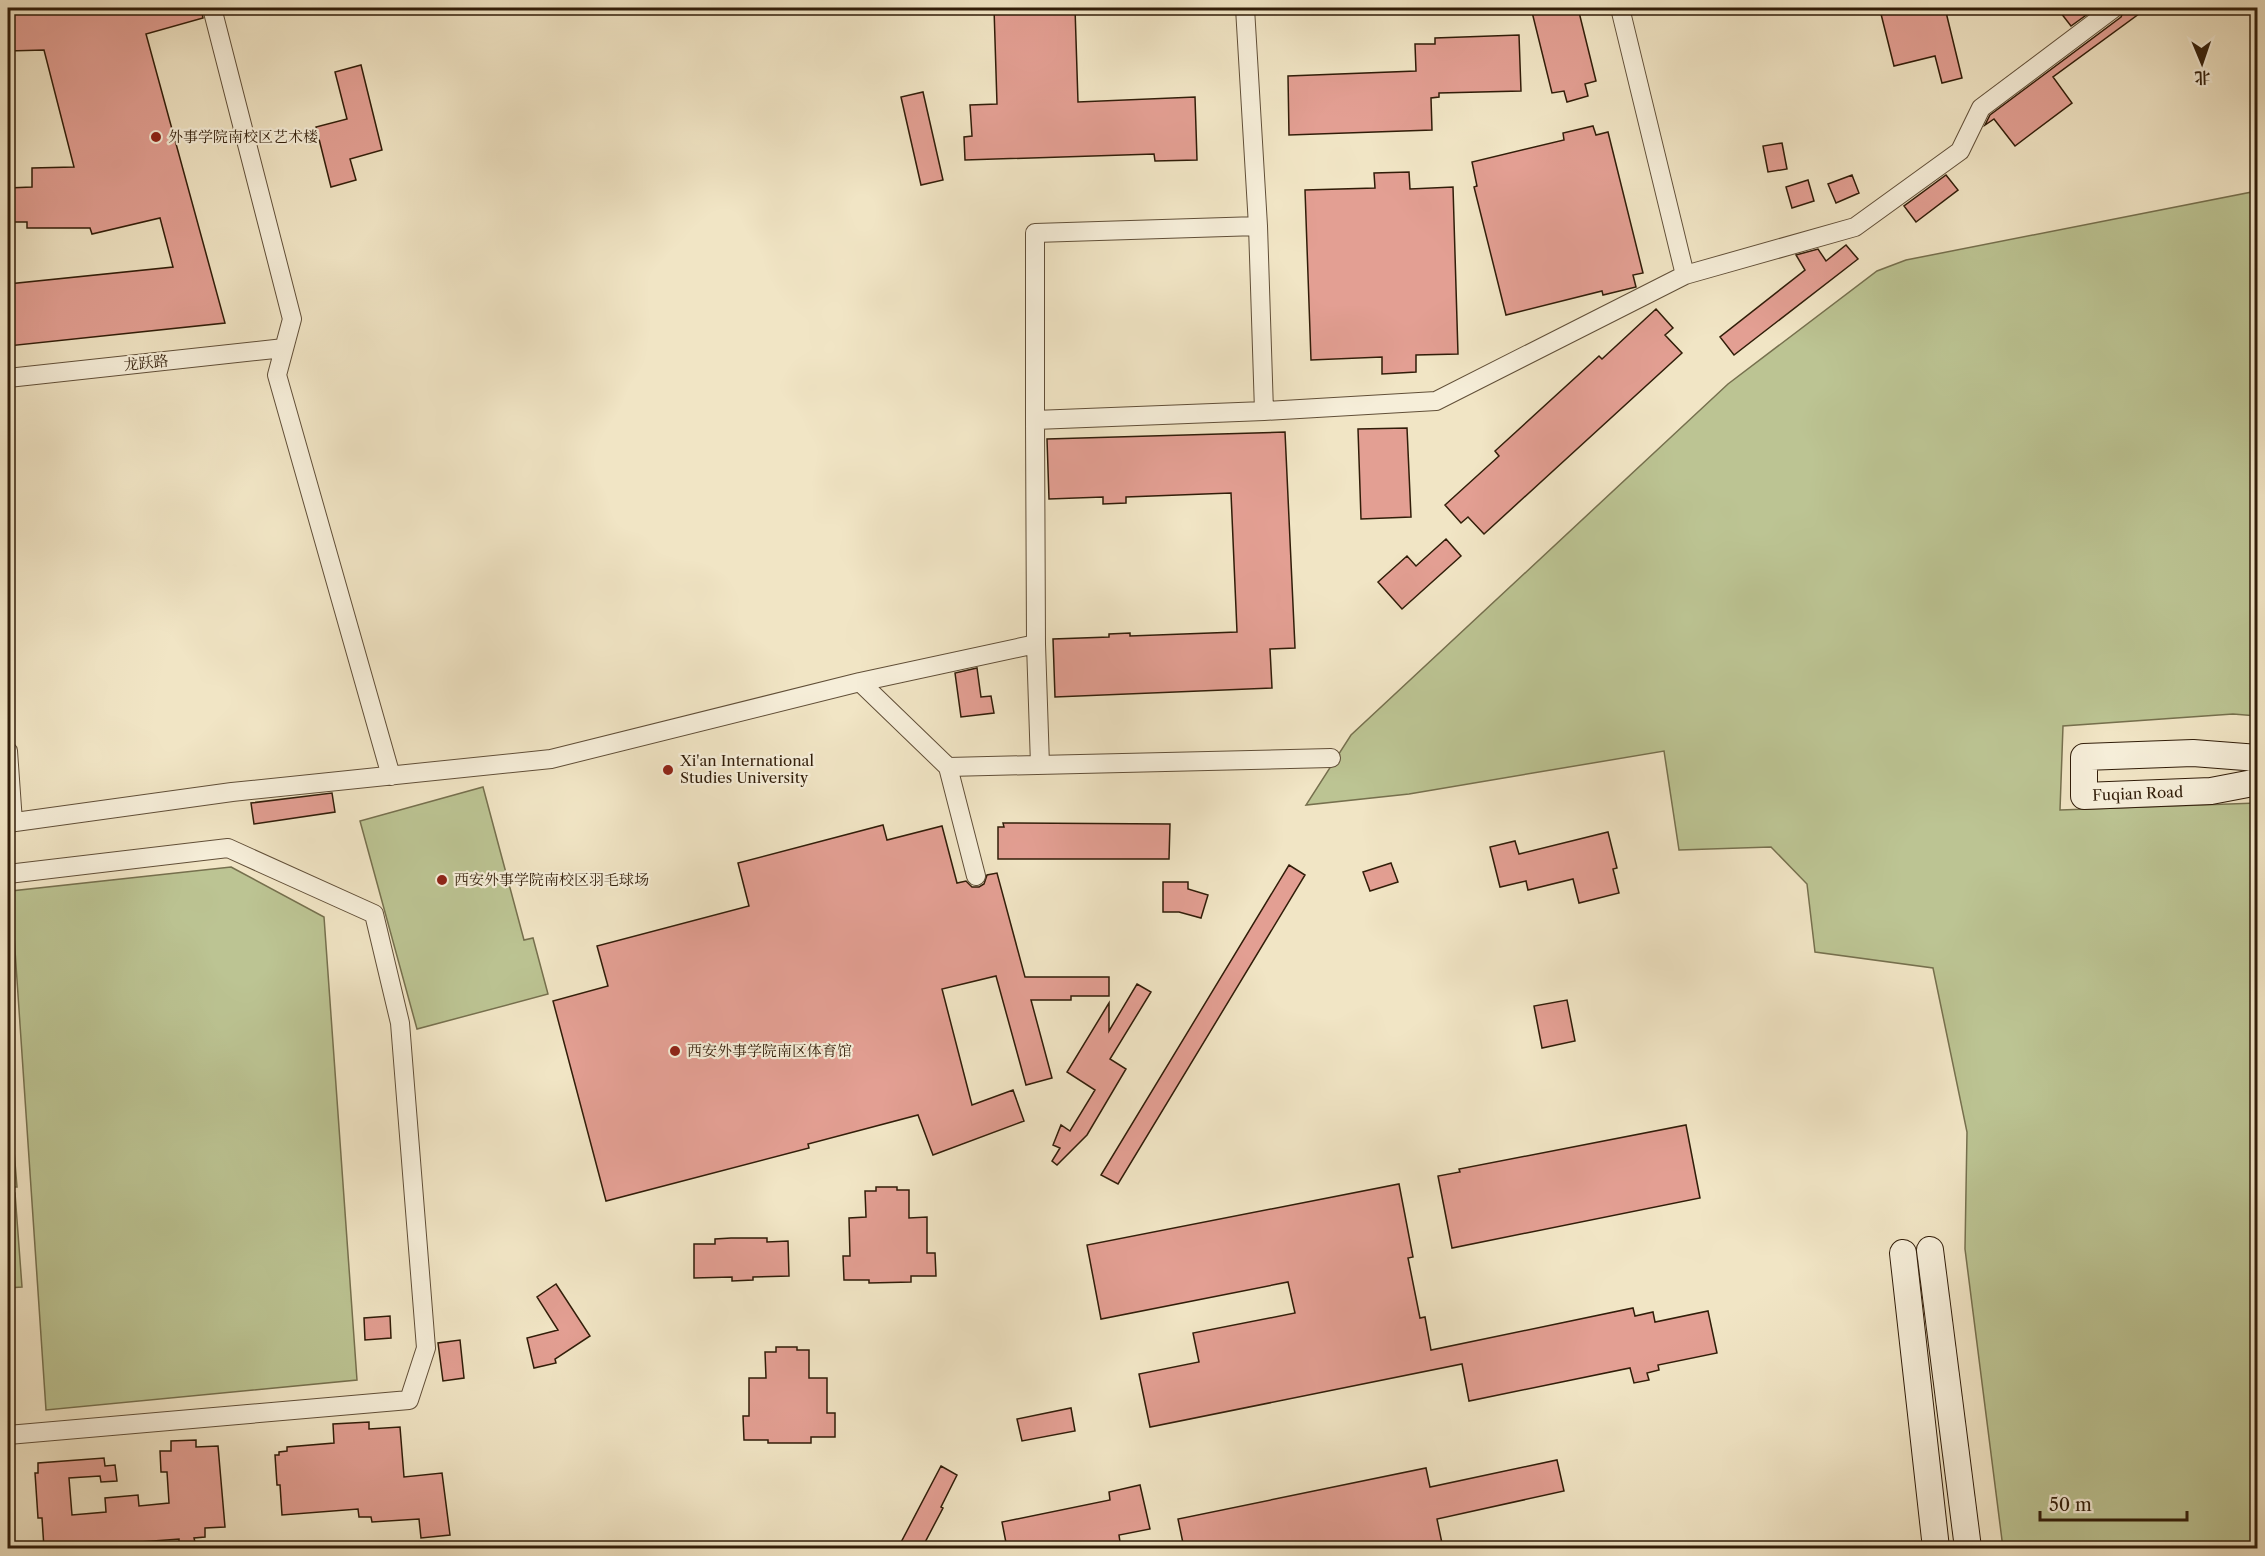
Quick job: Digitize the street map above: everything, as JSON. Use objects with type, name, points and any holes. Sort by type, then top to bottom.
[{"type":"street","points":[[212,8],[292,319],[277,375],[391,776]]},
{"type":"street","points":[[1245,8],[1258,226],[1264,411]]},
{"type":"street","points":[[1620,8],[1685,275]]},
{"type":"street","points":[[1035,420],[1264,411],[1436,401],[1685,275],[1855,227],[1960,151],[1981,108],[2114,8]]},
{"type":"street","points":[[1040,765],[1036,644],[1035,233],[1258,226]]},
{"type":"street","name":"龙跃路","points":[[8,378],[284,348]]},
{"type":"street","points":[[8,751],[10,822],[232,792],[551,759],[860,682],[1036,644]]},
{"type":"street","points":[[860,682],[948,767],[976,876]]},
{"type":"street","name":"Fuqian Road","points":[[2258,758],[2193,753],[2084,757],[2084,796],[2211,792],[2258,782]]},
{"type":"street","points":[[948,767],[1331,758]]},
{"type":"street","points":[[8,874],[228,848],[374,914],[400,1023],[426,1348],[410,1400],[8,1435]]},
{"type":"street","points":[[1930,1250],[1968,1548]]},
{"type":"street","points":[[1903,1253],[1936,1548]]},
{"type":"green space","points":[[2257,191],[2257,716],[2233,714],[2063,726],[2060,810],[2257,803],[2257,1548],[2003,1548],[1965,1249],[1967,1132],[1933,968],[1815,952],[1807,884],[1771,847],[1679,850],[1664,751],[1409,794],[1306,805],[1351,735],[1728,384],[1877,271],[1906,260]]},
{"type":"green space","name":"西安外事学院南校区羽毛球场","points":[[483,787],[524,940],[533,938],[548,994],[417,1029],[360,821]]},
{"type":"green space","points":[[231,867],[324,917],[357,1380],[46,1410],[11,891]]},
{"type":"green space","points":[[8,1078],[17,1187],[8,1187]]},
{"type":"green space","points":[[8,1193],[15,1193],[22,1287],[8,1288]]},
{"type":"building","points":[[8,8],[201,8],[203,18],[146,34],[225,323],[8,346],[8,284],[173,267],[160,218],[92,234],[90,228],[27,228],[27,222],[8,222],[8,188],[32,187],[32,168],[74,167],[44,50],[8,51]]},
{"type":"building","points":[[994,8],[1075,8],[1078,102],[1195,97],[1197,160],[1155,161],[1154,154],[965,160],[964,137],[972,136],[970,105],[997,104]]},
{"type":"building","points":[[1531,8],[1578,8],[1596,81],[1585,84],[1588,96],[1567,102],[1564,91],[1552,93]]},
{"type":"building","points":[[1945,8],[1962,78],[1942,83],[1935,56],[1894,66],[1880,10]]},
{"type":"building","points":[[2057,8],[2096,8],[2071,26]]},
{"type":"building","points":[[2125,8],[2147,8],[2053,77],[2072,103],[2015,146],[1994,119],[1985,125],[1990,115],[2121,17]]},
{"type":"building","points":[[1519,35],[1521,91],[1439,93],[1439,97],[1431,98],[1432,130],[1289,135],[1288,76],[1416,71],[1415,44],[1435,44],[1435,38]]},
{"type":"building","points":[[361,65],[382,150],[350,159],[356,180],[331,187],[316,127],[347,119],[335,72]]},
{"type":"building","points":[[923,92],[943,180],[921,185],[901,97]]},
{"type":"building","points":[[1593,126],[1596,135],[1608,132],[1643,273],[1633,275],[1636,287],[1603,295],[1602,291],[1506,315],[1474,187],[1477,186],[1472,162],[1564,140],[1563,133]]},
{"type":"building","points":[[1782,143],[1787,169],[1768,172],[1763,146]]},
{"type":"building","points":[[1409,172],[1410,189],[1453,187],[1458,354],[1416,355],[1416,372],[1382,374],[1382,357],[1311,360],[1305,190],[1375,188],[1374,173]]},
{"type":"building","points":[[1852,175],[1859,193],[1836,203],[1828,184]]},
{"type":"building","points":[[1946,175],[1958,190],[1916,222],[1904,206]]},
{"type":"building","points":[[1808,180],[1814,201],[1792,208],[1786,187]]},
{"type":"building","points":[[1846,245],[1858,259],[1734,355],[1720,337],[1805,270],[1796,255],[1818,249],[1826,261]]},
{"type":"building","points":[[1656,309],[1673,328],[1665,335],[1682,353],[1484,534],[1468,517],[1461,523],[1445,505],[1499,456],[1495,451],[1599,356],[1602,359]]},
{"type":"building","points":[[1407,428],[1411,517],[1361,519],[1358,429]]},
{"type":"building","points":[[1285,432],[1295,648],[1270,649],[1272,688],[1055,697],[1053,639],[1109,637],[1109,634],[1130,633],[1130,636],[1237,632],[1231,493],[1126,497],[1126,503],[1103,504],[1103,497],[1049,499],[1047,439]]},
{"type":"building","points":[[1446,539],[1461,556],[1402,609],[1378,582],[1407,556],[1416,566]]},
{"type":"building","points":[[977,668],[981,697],[991,696],[994,713],[961,717],[955,673]]},
{"type":"building","points":[[332,793],[335,812],[254,824],[251,803]]},
{"type":"building","points":[[1003,823],[1170,824],[1169,859],[998,859],[998,827],[1004,827]]},
{"type":"building","name":"西安外事学院南区体育馆","points":[[883,825],[887,840],[942,826],[957,883],[966,881],[972,887],[979,887],[984,884],[987,875],[997,873],[1025,977],[1109,977],[1109,996],[1071,996],[1071,1000],[1031,1000],[1052,1078],[1026,1085],[996,976],[942,989],[972,1105],[1013,1090],[1024,1121],[933,1155],[918,1115],[808,1144],[809,1148],[606,1201],[553,1001],[608,986],[597,946],[749,906],[738,863]]},
{"type":"building","points":[[1608,832],[1617,868],[1613,869],[1619,893],[1579,903],[1573,879],[1528,890],[1526,881],[1500,887],[1490,847],[1515,841],[1519,854]]},
{"type":"building","points":[[1391,863],[1398,882],[1370,891],[1363,872]]},
{"type":"building","points":[[1289,865],[1305,875],[1118,1184],[1101,1175]]},
{"type":"building","points":[[1163,882],[1188,882],[1188,889],[1208,895],[1201,918],[1179,912],[1163,912]]},
{"type":"building","points":[[1137,984],[1151,992],[1110,1059],[1126,1069],[1087,1135],[1057,1165],[1052,1161],[1060,1148],[1053,1145],[1061,1125],[1070,1131],[1095,1090],[1067,1072],[1109,1003],[1109,1031]]},
{"type":"building","points":[[1567,1000],[1575,1041],[1542,1048],[1534,1006]]},
{"type":"building","points":[[1686,1125],[1700,1198],[1452,1248],[1438,1176],[1460,1172],[1459,1169]]},
{"type":"building","points":[[1399,1184],[1413,1257],[1408,1258],[1420,1318],[1425,1317],[1431,1350],[1633,1308],[1635,1316],[1653,1312],[1655,1322],[1708,1311],[1717,1353],[1658,1365],[1659,1370],[1647,1373],[1649,1380],[1634,1383],[1630,1368],[1469,1401],[1462,1364],[1150,1427],[1139,1374],[1199,1362],[1193,1333],[1295,1313],[1288,1282],[1101,1319],[1087,1245]]},
{"type":"building","points":[[876,1187],[897,1187],[897,1190],[909,1190],[909,1218],[927,1217],[927,1253],[935,1253],[936,1276],[911,1276],[911,1282],[869,1283],[869,1280],[844,1280],[843,1256],[850,1256],[849,1218],[866,1217],[865,1191],[876,1191]]},
{"type":"building","points":[[767,1238],[767,1242],[788,1241],[789,1276],[753,1277],[753,1280],[732,1281],[732,1277],[694,1278],[694,1244],[715,1244],[715,1239]]},
{"type":"building","points":[[556,1284],[590,1336],[555,1359],[556,1363],[534,1368],[527,1338],[558,1330],[537,1297]]},
{"type":"building","points":[[390,1316],[391,1338],[365,1340],[364,1318]]},
{"type":"building","points":[[460,1340],[464,1378],[443,1381],[438,1343]]},
{"type":"building","points":[[776,1347],[797,1347],[797,1350],[809,1350],[809,1378],[827,1378],[827,1413],[835,1413],[835,1437],[811,1437],[811,1443],[768,1443],[768,1440],[744,1440],[743,1416],[749,1416],[749,1378],[766,1378],[765,1352],[776,1352]]},
{"type":"building","points":[[1071,1408],[1075,1431],[1022,1441],[1017,1419]]},
{"type":"building","points":[[369,1422],[369,1429],[400,1427],[404,1477],[442,1473],[450,1535],[421,1538],[419,1519],[372,1522],[371,1517],[359,1517],[358,1509],[282,1515],[275,1455],[287,1451],[287,1447],[334,1443],[333,1424]]},
{"type":"building","points":[[196,1440],[196,1447],[218,1446],[225,1527],[205,1528],[205,1537],[194,1538],[195,1542],[179,1544],[179,1539],[127,1543],[127,1548],[44,1548],[42,1518],[38,1518],[35,1473],[38,1473],[38,1463],[104,1458],[105,1466],[115,1465],[117,1481],[101,1482],[100,1476],[69,1478],[72,1515],[106,1512],[105,1498],[138,1495],[139,1506],[169,1503],[167,1472],[161,1472],[160,1451],[171,1451],[171,1441]]},
{"type":"building","points":[[1557,1460],[1564,1491],[1437,1519],[1443,1548],[1184,1548],[1178,1519],[1426,1468],[1430,1487]]},
{"type":"building","points":[[941,1466],[957,1475],[941,1507],[943,1508],[922,1548],[898,1548]]},
{"type":"building","points":[[1140,1485],[1150,1529],[1119,1535],[1120,1542],[1089,1548],[1007,1548],[1002,1522],[1110,1500],[1109,1492]]},
{"type":"place","name":"外事学院南校区艺术楼","points":[[156,137]]},
{"type":"place","name":"Xi'an International Studies University","points":[[668,770]]},
{"type":"place","name":"西安外事学院南校区羽毛球场","points":[[442,880]]},
{"type":"place","name":"西安外事学院南区体育馆","points":[[675,1051]]}]
